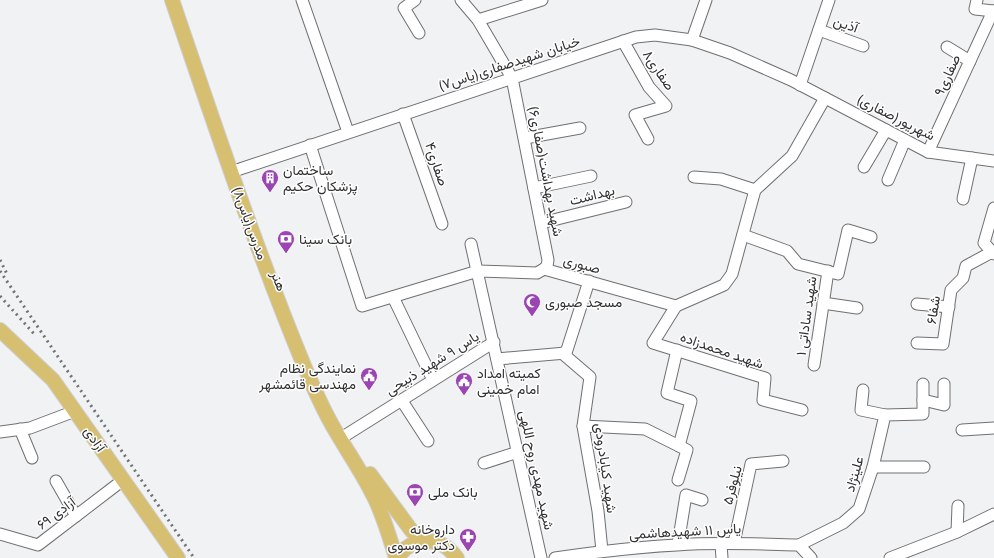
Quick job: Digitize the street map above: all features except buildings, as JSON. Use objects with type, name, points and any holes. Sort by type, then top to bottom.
[{"type":"main road","name":"مدرس(یاس۸)","points":[[172,0],[260,250],[305,368],[334,429],[372,492],[383,516],[397,558]]},
{"type":"main road","name":"هنر","points":[[178,0],[236,170],[310,362],[324,394],[346,435],[373,478],[411,530],[423,541]]},
{"type":"main road","name":"آزادی","points":[[0,330],[53,380],[175,557]]},
{"type":"main road","points":[[397,558],[410,546],[423,541],[433,541],[443,544],[451,550],[456,558]]},
{"type":"street","points":[[302,0],[348,132]]},
{"type":"street","points":[[415,0],[404,8],[418,33]]},
{"type":"street","name":"شهید بهداشت(صفاری۶)","points":[[461,0],[478,20],[512,78],[548,260],[547,266],[544,269]]},
{"type":"street","points":[[478,20],[542,0]]},
{"type":"street","points":[[692,40],[706,0]]},
{"type":"street","points":[[796,82],[819,30],[829,0]]},
{"type":"street","points":[[977,0],[974,9],[994,11]]},
{"type":"street","name":"صفاری۹","points":[[928,152],[994,11]]},
{"type":"street","name":"آذین","points":[[819,30],[863,46]]},
{"type":"street","name":"خیابان شهیدصفاری(یاس۷)","points":[[236,170],[636,37],[655,35],[692,40],[730,54],[796,82]]},
{"type":"street","name":"صفاری۸","points":[[623,41],[649,87],[666,106],[635,115],[648,139]]},
{"type":"street","points":[[947,47],[970,61]]},
{"type":"street","name":"شهریور(صفاری)","points":[[796,82],[928,152],[972,158],[994,163]]},
{"type":"street","points":[[676,306],[724,285],[732,274],[755,190],[792,156],[825,98]]},
{"type":"street","name":"صفاری۴","points":[[403,114],[442,224]]},
{"type":"street","points":[[525,138],[580,128]]},
{"type":"street","points":[[864,167],[886,130]]},
{"type":"street","points":[[888,180],[905,140]]},
{"type":"street","name":"صبوری","points":[[310,145],[362,306],[478,271],[537,273],[544,269],[676,306]]},
{"type":"street","points":[[963,199],[972,158]]},
{"type":"street","points":[[534,188],[591,176]]},
{"type":"street","points":[[694,177],[721,179],[755,190]]},
{"type":"street","name":"بهداشت","points":[[541,223],[626,202]]},
{"type":"street","points":[[993,253],[984,243],[994,208]]},
{"type":"street","points":[[742,235],[787,251],[798,264],[838,274],[848,230],[871,237]]},
{"type":"street","name":"شهید مهدی روح اللهی","points":[[471,244],[541,558]]},
{"type":"street","name":"شفا۶","points":[[917,343],[942,344],[951,290],[963,278],[966,266],[993,253]]},
{"type":"street","name":"شهید ساداتی ۱","points":[[814,364],[828,271]]},
{"type":"street","points":[[497,359],[566,353],[589,281]]},
{"type":"street","points":[[393,297],[433,380]]},
{"type":"street","points":[[823,303],[857,308]]},
{"type":"street","points":[[917,304],[949,306]]},
{"type":"street","name":"شهید محمدزاده","points":[[676,306],[653,343],[765,378],[763,400],[802,410]]},
{"type":"street","name":"یاس ۹ شهید ذبیحی","points":[[346,435],[494,342]]},
{"type":"street","points":[[677,350],[667,393],[691,401],[679,446]]},
{"type":"street","name":"شهید کیابادرودی","points":[[562,353],[590,377],[583,426],[598,511],[602,551]]},
{"type":"street","points":[[863,390],[861,410],[885,415],[923,414],[923,384]]},
{"type":"street","points":[[923,400],[944,405],[944,384]]},
{"type":"street","points":[[402,401],[428,441]]},
{"type":"street","points":[[0,432],[30,428],[75,411]]},
{"type":"street","name":"علینژاد","points":[[799,545],[843,523],[859,508],[873,467],[885,415]]},
{"type":"street","points":[[583,426],[645,429],[687,450],[678,480]]},
{"type":"street","points":[[962,430],[994,428]]},
{"type":"street","points":[[20,429],[32,458]]},
{"type":"street","points":[[484,463],[518,452]]},
{"type":"street","name":"نیلوفر۵","points":[[734,543],[751,464],[783,461]]},
{"type":"street","points":[[873,467],[924,467]]},
{"type":"street","name":"آزادی ۶۹","points":[[0,534],[38,545],[123,480]]},
{"type":"street","points":[[56,481],[76,516]]},
{"type":"street","points":[[678,544],[686,495],[702,500]]},
{"type":"street","points":[[957,532],[958,506]]},
{"type":"street","points":[[890,558],[957,532],[994,514]]},
{"type":"street","name":"یاس ۱۱ شهیدهاشمی","points":[[555,558],[602,551],[678,544],[734,543],[799,545]]},
{"type":"street","points":[[721,544],[722,558]]},
{"type":"street","points":[[799,545],[812,558]]},
{"type":"railway","points":[[0,260],[8,276]]},
{"type":"railway","points":[[0,271],[194,558]]},
{"type":"railway","points":[[0,296],[36,336]]},
{"type":"place","name":"ساختمان پزشکان حکیم","points":[[270,193]]},
{"type":"place","name":"بانک سینا","points":[[286,254]]},
{"type":"place","name":"مسجد صبوری","points":[[532,317]]},
{"type":"place","name":"نمایندگی نظام مهندسی قائمشهر","points":[[369,391]]},
{"type":"place","name":"کمیته امداد امام خمینی","points":[[464,396]]},
{"type":"place","name":"بانک ملی","points":[[415,507]]},
{"type":"place","name":"داروخانه دکتر موسوی","points":[[468,552]]}]
